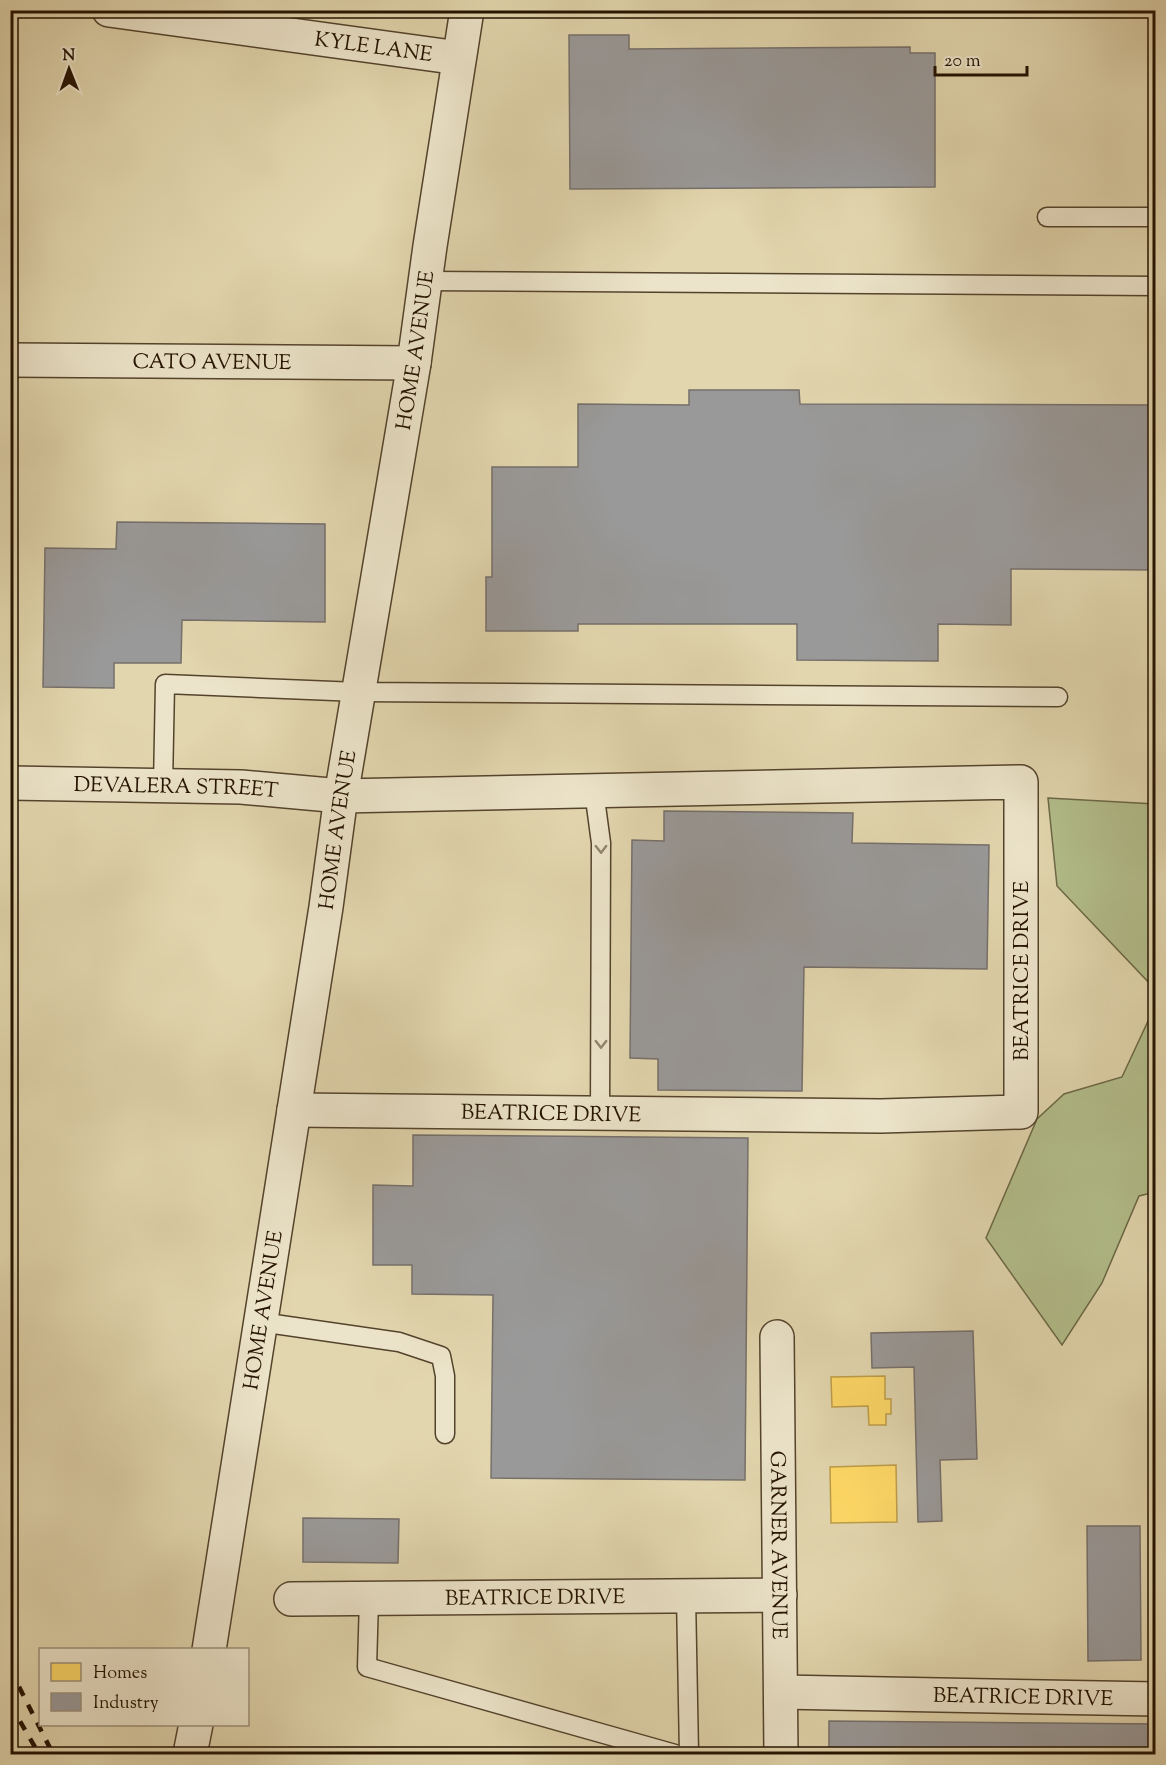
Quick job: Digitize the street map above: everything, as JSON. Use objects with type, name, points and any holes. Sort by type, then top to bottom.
[{"type":"street","name":"KYLE LANE","points":[[109,10],[459,58]]},
{"type":"street","name":"HOME AVENUE","points":[[209,1648],[341,796],[414,363],[467,10]]},
{"type":"street","name":"CATO AVENUE","points":[[10,360],[414,363]]},
{"type":"street","name":"BEATRICE DRIVE","points":[[294,1110],[881,1116],[1021,1112],[1021,782],[341,796]]},
{"type":"street","name":"DEVALERA STREET","points":[[10,783],[240,787],[341,796]]},
{"type":"street","name":"GARNER AVENUE","points":[[777,1337],[781,1755]]},
{"type":"street","name":"BEATRICE DRIVE","points":[[291,1599],[780,1595]]},
{"type":"street","name":"BEATRICE DRIVE","points":[[781,1692],[1155,1699]]},
{"type":"street","points":[[190,1755],[196,1726]]},
{"type":"lane","points":[[1047,217],[1155,218]]},
{"type":"lane","points":[[425,281],[1155,286]]},
{"type":"lane","points":[[163,786],[165,684],[358,692],[1058,697]]},
{"type":"lane","points":[[594,791],[601,843],[600,1113]]},
{"type":"lane","points":[[260,1322],[399,1342],[441,1356],[445,1376],[446,1434]]},
{"type":"lane","points":[[686,1596],[689,1755]]},
{"type":"lane","points":[[369,1599],[367,1667],[675,1755]]},
{"type":"green space","points":[[1048,798],[1155,804],[1155,989],[1057,886]]},
{"type":"green space","points":[[1155,1006],[1155,1192],[1139,1196],[1102,1283],[1062,1345],[986,1238],[1037,1119],[1064,1094],[1122,1077]]},
{"type":"building: Homes","points":[[885,1376],[885,1399],[891,1399],[891,1414],[886,1414],[886,1425],[869,1425],[868,1406],[832,1407],[831,1377]]},
{"type":"building: Homes","points":[[896,1465],[897,1522],[831,1523],[830,1467]]},
{"type":"building: Industry","points":[[569,35],[629,35],[629,49],[910,47],[910,53],[935,53],[935,187],[570,189]]},
{"type":"building: Industry","points":[[689,390],[799,390],[800,404],[1156,405],[1156,570],[1011,569],[1011,625],[938,624],[938,661],[797,660],[797,624],[578,624],[578,631],[486,631],[486,577],[492,577],[492,467],[578,467],[578,404],[689,405]]},
{"type":"building: Industry","points":[[117,522],[325,524],[325,622],[182,620],[181,663],[114,663],[114,688],[43,687],[45,548],[116,549]]},
{"type":"building: Industry","points":[[664,811],[853,813],[852,843],[989,845],[987,969],[804,967],[802,1091],[658,1090],[658,1059],[630,1058],[632,840],[664,841]]},
{"type":"building: Industry","points":[[413,1135],[748,1138],[745,1480],[491,1478],[493,1295],[412,1294],[412,1265],[373,1265],[373,1185],[413,1186]]},
{"type":"building: Industry","points":[[973,1331],[977,1459],[940,1460],[942,1521],[918,1522],[914,1367],[872,1368],[871,1333]]},
{"type":"building: Industry","points":[[303,1518],[399,1519],[398,1563],[303,1562]]},
{"type":"building: Industry","points":[[1087,1526],[1140,1526],[1141,1660],[1088,1661]]},
{"type":"building: Industry","points":[[829,1721],[1156,1724],[1156,1754],[829,1754]]},
{"type":"railway","points":[[10,1669],[53,1754]]},
{"type":"railway","points":[[10,1704],[39,1754]]}]
